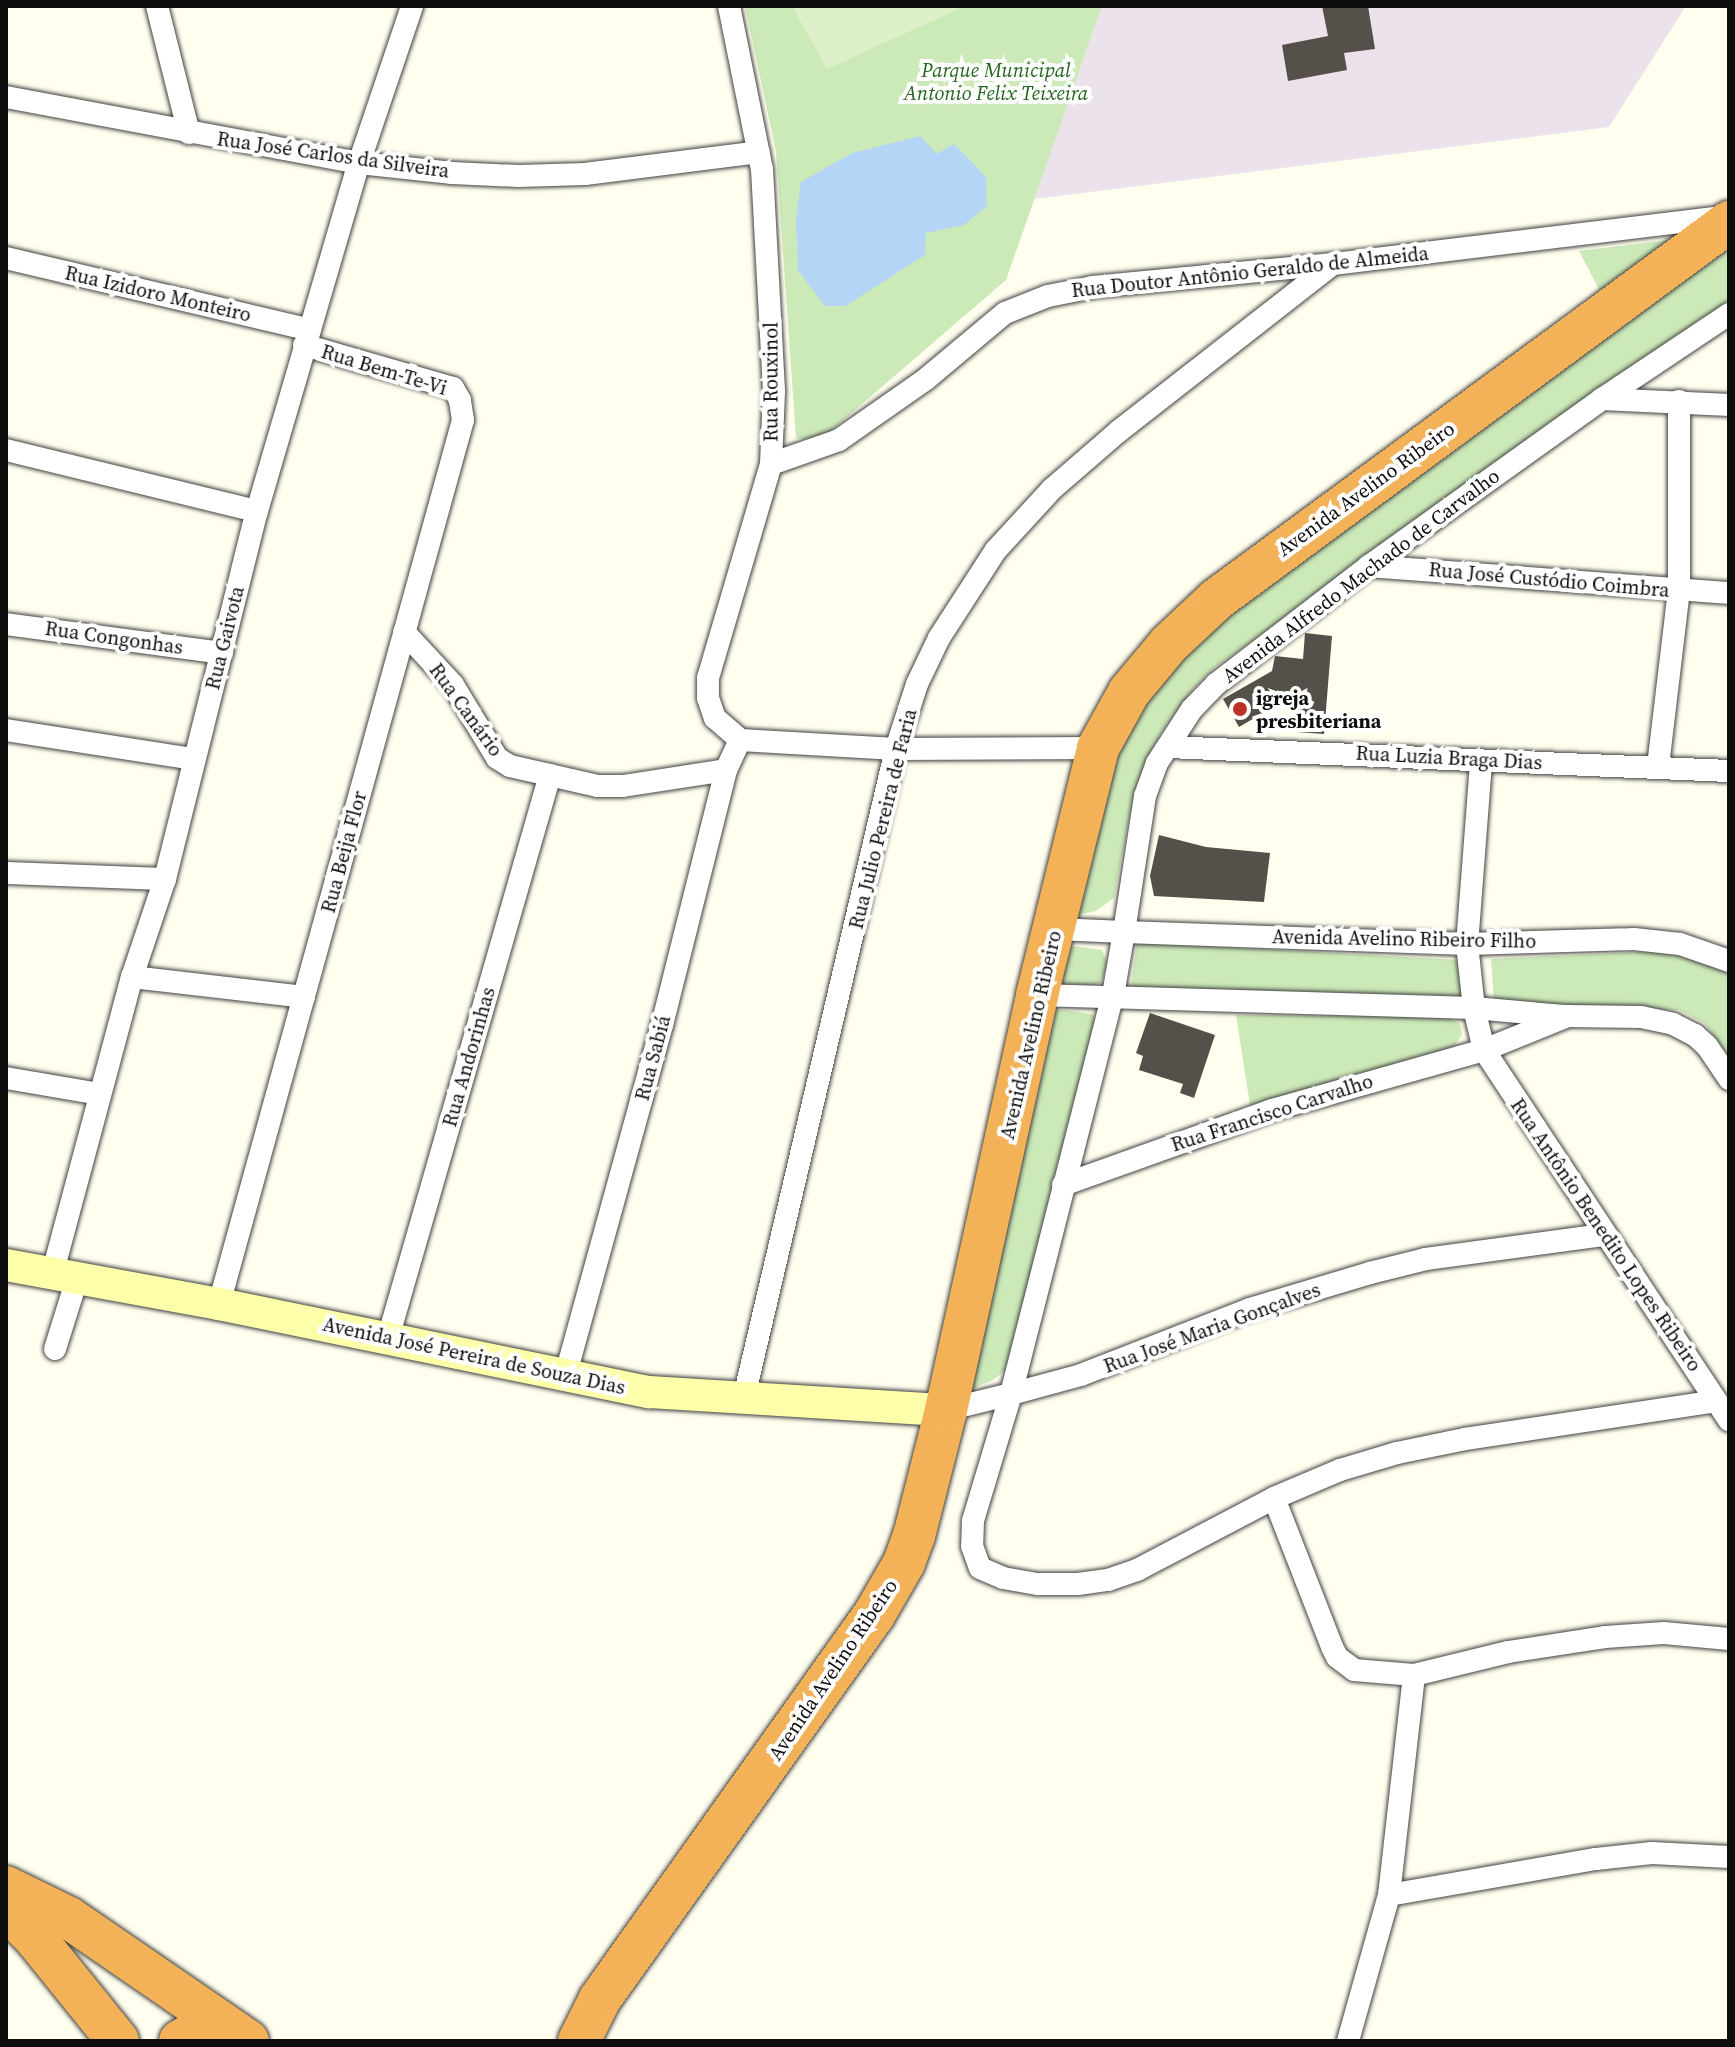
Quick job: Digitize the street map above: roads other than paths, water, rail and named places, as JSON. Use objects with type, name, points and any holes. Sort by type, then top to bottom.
[{"type":"highway","name":"Avenida Avelino Ribeiro","points":[[579,2041],[600,1999],[874,1615],[904,1563],[914,1536],[946,1410],[1037,995],[1056,929],[1098,748],[1129,692],[1169,644],[1217,599],[1729,219]]},
{"type":"highway","points":[[6,1887],[69,1918],[239,2035]]},
{"type":"highway","points":[[6,1909],[35,1938],[118,2041]]},
{"type":"highway","points":[[180,2041],[201,2029],[239,2035]]},
{"type":"street","points":[[157,6],[189,133]]},
{"type":"street","name":"Rua Gaivota","points":[[55,1349],[64,1277],[100,1094],[132,977],[165,879],[257,511],[359,163],[412,6]]},
{"type":"street","name":"Rua Rouxinol","points":[[729,6],[759,152],[774,392],[771,464],[708,678],[708,698],[715,718],[740,740]]},
{"type":"street","name":"Rua José Carlos da Silveira","points":[[6,97],[359,163],[519,176],[652,168],[759,152]]},
{"type":"street","name":"Rua Doutor Antônio Geraldo de Almeida","points":[[771,464],[839,440],[926,379],[1005,313],[1048,296],[1093,287],[1333,264],[1729,219]]},
{"type":"street","name":"Rua Izidoro Monteiro","points":[[6,258],[307,337]]},
{"type":"street","name":"Rua Julio Pereira de Faria","points":[[744,1397],[896,749],[917,684],[939,638],[996,550],[1052,489],[1119,431],[1333,264]]},
{"type":"street","name":"Avenida Alfredo Machado de Carvalho","points":[[1716,1401],[1465,1439],[1397,1453],[1340,1470],[1274,1498],[1160,1559],[1108,1580],[1038,1584],[988,1573],[975,1561],[973,1521],[1011,1394],[1113,995],[1145,796],[1168,747],[1192,709],[1216,684],[1369,566],[1602,399],[1729,314]]},
{"type":"street","name":"Rua Bem-Te-Vi","points":[[307,337],[453,388],[460,400]]},
{"type":"street","points":[[1602,399],[1729,405]]},
{"type":"street","name":"Rua Beija Flor","points":[[219,1304],[463,420],[460,400]]},
{"type":"street","points":[[1658,766],[1679,591],[1679,401]]},
{"type":"street","points":[[6,450],[257,511]]},
{"type":"street","name":"Rua José Custódio Coimbra","points":[[1369,566],[1729,593]]},
{"type":"street","name":"Rua Congonhas","points":[[6,624],[222,653]]},
{"type":"street","name":"Rua Canário","points":[[404,632],[453,685],[497,758],[510,766],[575,784],[623,786],[726,770]]},
{"type":"street","points":[[6,730],[194,759]]},
{"type":"street","points":[[740,740],[896,749],[1098,748]]},
{"type":"street","name":"Rua Sabiá","points":[[565,1377],[662,1025],[726,770],[740,740]]},
{"type":"street","name":"Rua Luzia Braga Dias","points":[[1168,747],[1387,754],[1481,763],[1658,766],[1729,771]]},
{"type":"street","name":"Rua Antônio Benedito Lopes Ribeiro","points":[[1481,763],[1467,944],[1474,1008],[1484,1050],[1603,1235],[1729,1420]]},
{"type":"street","name":"Rua Andorinhas","points":[[388,1338],[550,775]]},
{"type":"street","points":[[6,873],[165,879]]},
{"type":"street","points":[[1056,929],[1124,932]]},
{"type":"street","name":"Avenida Avelino Ribeiro Filho","points":[[1124,932],[1467,944],[1634,939],[1680,944],[1729,961]]},
{"type":"street","points":[[132,977],[304,997]]},
{"type":"street","points":[[1037,995],[1474,1008],[1568,1016],[1641,1017],[1673,1024],[1701,1040],[1729,1079]]},
{"type":"street","points":[[1484,1050],[1568,1016]]},
{"type":"street","name":"Rua Francisco Carvalho","points":[[1063,1185],[1272,1110],[1484,1050]]},
{"type":"street","points":[[6,1078],[100,1094]]},
{"type":"street","name":"Rua José Maria Gonçalves","points":[[946,1410],[1134,1357],[1250,1309],[1370,1273],[1426,1259],[1603,1235]]},
{"type":"street","name":"Avenida José Pereira de Souza Dias","points":[[6,1265],[219,1304],[649,1392],[946,1410]]},
{"type":"street","points":[[1274,1498],[1337,1657],[1354,1670],[1414,1675],[1508,1652],[1605,1637],[1664,1633],[1729,1639]]},
{"type":"street","points":[[1348,2041],[1389,1895],[1414,1675]]},
{"type":"street","points":[[1389,1895],[1596,1859],[1652,1853],[1729,1857]]},
{"type":"water","points":[[920,136],[937,154],[954,144],[986,177],[987,206],[964,225],[926,233],[925,255],[845,306],[825,306],[798,270],[796,219],[801,182],[852,153]]},
{"type":"place","name":"igreja presbiteriana","points":[[1240,709]]},
{"type":"park label","name":"Parque Municipal Antonio Felix Teixeira","points":[[996,82]]}]
